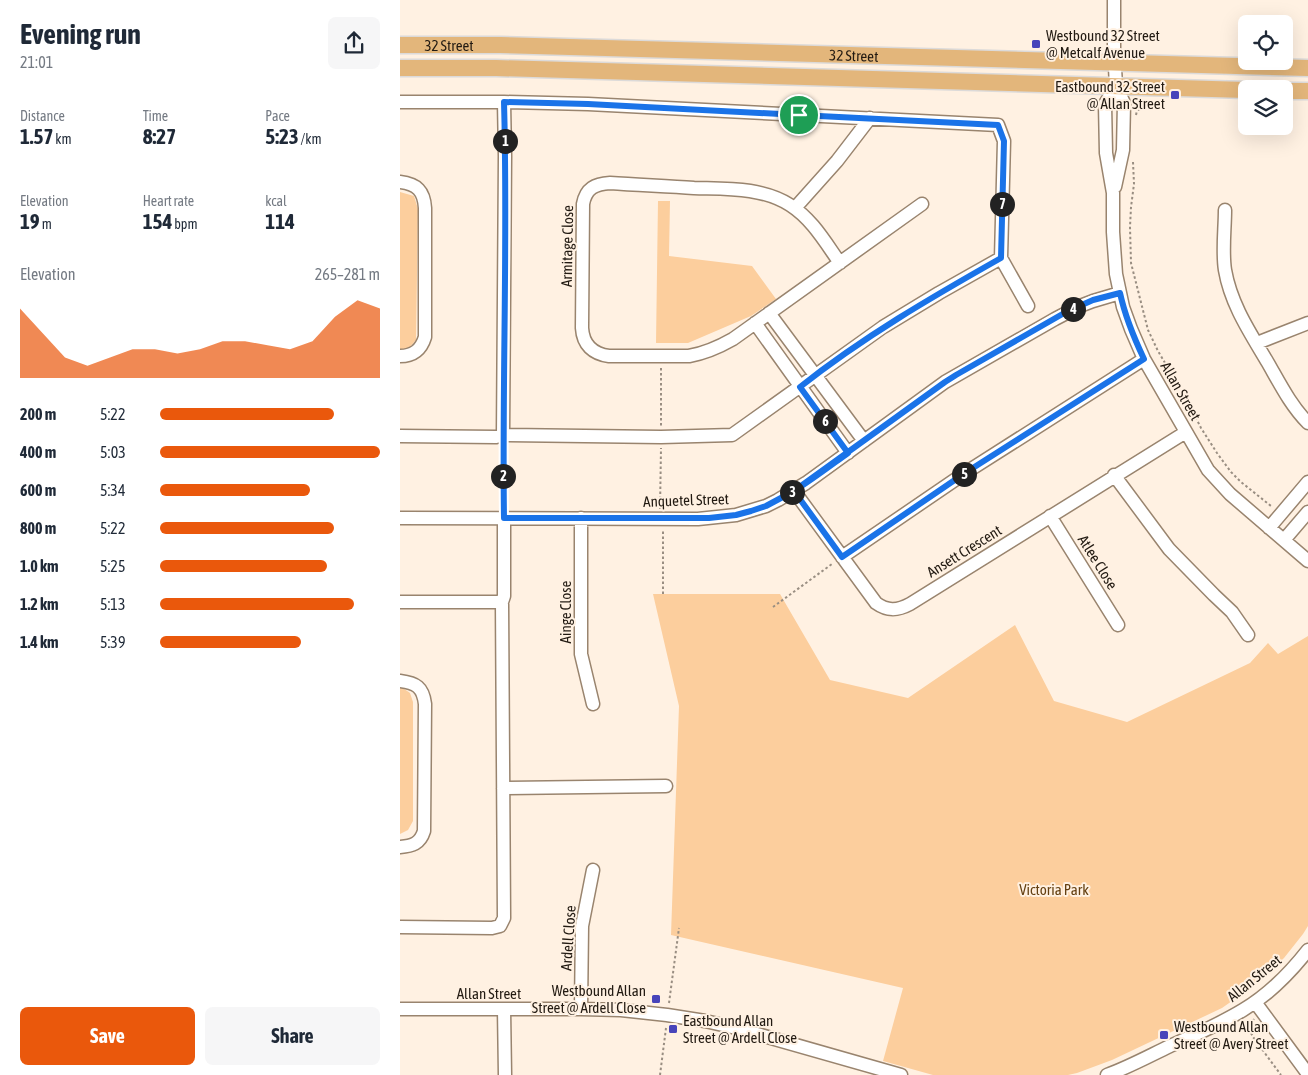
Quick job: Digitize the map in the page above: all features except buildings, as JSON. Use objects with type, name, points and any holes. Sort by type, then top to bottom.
[{"type":"main road","name":"32 Street","points":[[400,45],[500,46],[1308,68]]},
{"type":"main road","name":"32 Street","points":[[400,68],[496,68],[1238,90]]},
{"type":"main road","points":[[1293,91],[1308,91]]},
{"type":"street","points":[[1114,0],[1116,86]]},
{"type":"street","name":"Allan Street","points":[[1116,86],[1105,104],[1106,153],[1113,193],[1113,244],[1116,274],[1129,324],[1144,359],[1208,470],[1223,488],[1308,561]]},
{"type":"street","name":"Allan Street","points":[[1113,193],[1123,150],[1124,104],[1116,86]]},
{"type":"street","points":[[400,102],[588,104],[998,125],[1004,141],[1001,258],[1028,306]]},
{"type":"street","points":[[503,435],[504,102]]},
{"type":"street","points":[[795,208],[837,161],[870,118]]},
{"type":"street","points":[[400,182],[407,182],[422,192],[425,218],[424,337],[420,348],[416,352],[411,355],[400,356]]},
{"type":"street","name":"Armitage Close","points":[[840,262],[813,226],[795,208],[776,198],[751,191],[610,183],[598,184],[584,198],[583,204],[582,328],[584,338],[586,343],[595,352],[609,356],[678,356],[708,352],[755,324],[922,204]]},
{"type":"street","points":[[1225,210],[1224,262],[1235,304],[1291,403],[1308,423]]},
{"type":"street","points":[[400,436],[661,437],[732,435],[882,327],[1001,258]]},
{"type":"street","name":"Anquetel Street","points":[[400,518],[698,518],[723,517],[744,513],[766,506],[794,491],[956,375],[1073,309],[1093,300],[1120,293]]},
{"type":"street","points":[[769,313],[864,441]]},
{"type":"street","points":[[755,324],[848,453]]},
{"type":"street","points":[[1257,343],[1308,324]]},
{"type":"street","points":[[842,557],[965,473],[1144,359]]},
{"type":"street","name":"Ansett Crescent","points":[[794,491],[876,603],[886,609],[898,609],[910,604],[1114,475],[1186,432]]},
{"type":"street","points":[[1114,475],[1169,550],[1232,612],[1248,635]]},
{"type":"street","points":[[1270,528],[1308,482]]},
{"type":"street","points":[[1284,540],[1308,512]]},
{"type":"street","name":"Atlee Close","points":[[1050,516],[1118,625]]},
{"type":"street","points":[[400,927],[492,928],[500,926],[504,918],[502,602],[504,596],[504,518]]},
{"type":"street","name":"Ainge Close","points":[[581,518],[582,654],[593,704]]},
{"type":"street","points":[[400,602],[502,602]]},
{"type":"street","points":[[400,680],[414,684],[422,692],[425,704],[425,751],[424,831],[421,838],[414,845],[400,847]]},
{"type":"street","points":[[503,788],[666,786]]},
{"type":"street","name":"Ardell Close","points":[[581,1009],[582,926],[593,870]]},
{"type":"street","name":"Allan Street","points":[[1112,1074],[1225,1020],[1255,1002],[1292,969],[1308,950]]},
{"type":"street","points":[[1255,1002],[1308,1074]]},
{"type":"street","name":"Allan Street","points":[[400,1009],[581,1009],[645,1012],[705,1021],[862,1070],[901,1075]]},
{"type":"street","points":[[504,1009],[505,1075]]},
{"type":"path","points":[[1135,118],[1138,110],[1137,100]]},
{"type":"path","points":[[1138,110],[1154,100]]},
{"type":"path","points":[[1133,158],[1134,184],[1130,217],[1131,263],[1148,330],[1202,428],[1231,472],[1270,504],[1272,510]]},
{"type":"path","points":[[503,435],[504,518]]},
{"type":"path","points":[[663,529],[663,594]]},
{"type":"path","points":[[773,607],[842,557]]},
{"type":"path","points":[[669,1003],[679,928]]},
{"type":"path","points":[[1253,1021],[1251,1026],[1253,1037],[1280,1075]]},
{"type":"path","points":[[660,1075],[666,1026]]},
{"type":"green space","points":[[400,192],[414,196],[418,209],[416,340],[409,348],[400,350]]},
{"type":"green space","points":[[658,201],[670,201],[669,256],[752,266],[776,299],[751,316],[688,343],[656,343]]},
{"type":"green space","name":"Victoria Park","points":[[653,594],[780,594],[830,680],[908,698],[1015,625],[1054,701],[1127,722],[1250,663],[1268,643],[1278,654],[1308,636],[1308,926],[1284,958],[1259,982],[1222,1008],[1112,1060],[1077,1073],[1068,1075],[933,1075],[883,1061],[903,988],[671,935],[679,706]]},
{"type":"green space","points":[[400,686],[410,693],[413,702],[413,821],[408,830],[400,834]]},
{"type":"place","name":"Westbound 32 Street @ Metcalf Avenue","points":[[1036,44]]},
{"type":"place","name":"Eastbound 32 Street @ Allan Street","points":[[1175,95]]},
{"type":"place","name":"Westbound Allan Street @ Ardell Close","points":[[656,999]]},
{"type":"place","name":"Eastbound Allan Street @ Ardell Close","points":[[673,1029]]},
{"type":"place","name":"Westbound Allan Street @ Avery Street","points":[[1164,1035]]},
{"type":"route","points":[[799,115],[588,104],[504,102],[504,518],[709,518],[736,515],[766,506],[806,483],[848,453],[945,382],[956,375],[1066,312],[1093,300],[1120,293],[1131,330],[1144,359],[965,473],[842,557],[794,491],[806,483],[817,475],[848,453],[800,387],[882,327],[1001,258],[1004,141],[998,125],[799,115]]}]
